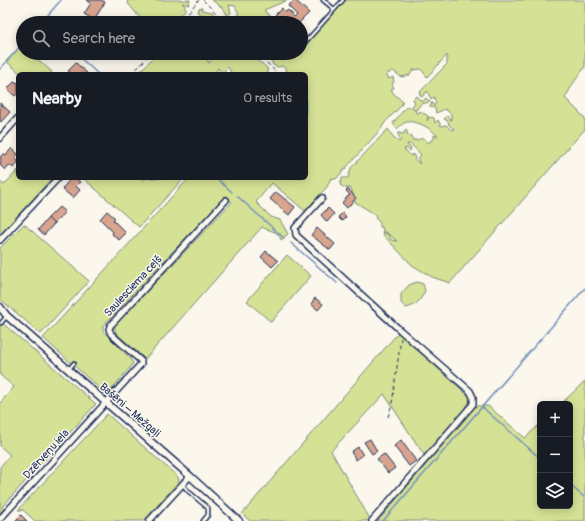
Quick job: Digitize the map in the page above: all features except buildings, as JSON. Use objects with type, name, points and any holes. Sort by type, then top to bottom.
[{"type":"street","points":[[0,138],[16,120]]},
{"type":"street","points":[[0,240],[56,180]]},
{"type":"street","points":[[322,198],[295,228],[296,235],[401,331],[470,391],[473,397],[473,404],[372,521]]},
{"type":"street","name":"Saulesciema ceļš","points":[[106,402],[141,364],[141,362],[111,334],[109,329],[110,326],[226,200]]},
{"type":"street","name":"Bašēni – Mežgaļi","points":[[0,307],[7,316],[190,476],[239,521]]},
{"type":"street","name":"Bašēni – Mežgaļi","points":[[0,313],[7,316]]},
{"type":"street","name":"Dzērveņu iela","points":[[0,519],[106,402]]},
{"type":"street","points":[[149,521],[190,476]]},
{"type":"lane","points":[[323,0],[334,9]]},
{"type":"lane","points":[[308,39],[342,0]]},
{"type":"lane","points":[[1,323],[7,316]]},
{"type":"lane","points":[[68,370],[74,363]]},
{"type":"lane","points":[[183,484],[188,491],[208,508],[209,513],[203,521]]},
{"type":"path","points":[[184,16],[199,0]]},
{"type":"path","points":[[203,0],[219,16]]},
{"type":"path","points":[[135,72],[145,60]]},
{"type":"path","points":[[263,60],[276,72]]},
{"type":"path","points":[[388,417],[392,404],[401,331]]},
{"type":"green space","points":[[128,0],[190,0],[189,5],[182,3],[185,6],[185,10],[180,16],[138,16],[127,2]]},
{"type":"green space","points":[[212,0],[288,0],[264,10],[270,16],[236,16],[239,14],[235,6],[229,5],[231,13],[227,15],[224,9]]},
{"type":"green space","points":[[343,0],[585,0],[585,67],[565,98],[585,118],[585,129],[450,283],[432,277],[412,265],[384,236],[382,232],[389,235],[391,240],[397,241],[386,232],[383,232],[382,227],[380,227],[380,223],[375,218],[376,215],[355,202],[351,188],[345,188],[340,185],[342,178],[348,178],[351,168],[388,129],[394,138],[399,142],[401,140],[398,133],[404,134],[405,130],[407,131],[408,136],[412,136],[412,140],[423,138],[429,143],[434,139],[434,135],[438,136],[432,130],[418,123],[404,123],[397,129],[393,123],[407,106],[413,109],[412,106],[415,103],[413,99],[416,96],[422,102],[426,98],[430,102],[421,104],[416,110],[414,109],[417,114],[420,111],[428,116],[427,121],[429,117],[434,118],[435,123],[438,120],[441,126],[446,125],[451,130],[454,129],[449,125],[448,121],[444,119],[447,116],[451,120],[451,114],[445,109],[436,113],[435,108],[430,107],[432,102],[434,106],[436,104],[434,97],[431,99],[427,91],[422,97],[419,93],[447,64],[447,55],[427,77],[421,69],[413,70],[410,75],[401,77],[392,70],[390,73],[386,73],[389,79],[393,77],[394,82],[392,84],[394,88],[391,89],[403,102],[336,179],[331,178],[327,187],[305,211],[272,183],[256,202],[271,217],[280,220],[288,234],[281,240],[280,236],[276,232],[262,227],[145,359],[116,333],[114,326],[232,202],[225,196],[103,326],[103,331],[131,359],[133,364],[107,395],[43,338],[187,180],[308,180],[308,72],[286,72],[287,70],[282,66],[278,67],[273,65],[271,60],[308,60],[308,39]],"holes":[[[407,144],[411,144],[421,155],[418,159],[420,164],[415,160],[414,154],[411,156],[404,149],[406,148],[410,151],[411,148]]]},
{"type":"green space","points":[[202,7],[202,10],[212,12],[214,16],[198,13],[199,8]]},
{"type":"green space","points":[[16,51],[16,60],[39,60],[52,72],[19,72],[6,61]]},
{"type":"green space","points":[[151,60],[207,60],[209,63],[210,60],[257,60],[267,68],[268,72],[231,72],[228,67],[223,72],[218,68],[216,72],[140,72]]},
{"type":"green space","points":[[16,172],[16,180],[50,180],[0,235],[0,182],[4,185]]},
{"type":"green space","points":[[85,180],[182,180],[139,227]]},
{"type":"green space","points":[[24,224],[89,281],[41,334],[0,299],[0,248]]},
{"type":"green space","points":[[287,255],[311,276],[271,322],[247,301]]},
{"type":"green space","points":[[417,282],[423,284],[425,291],[418,302],[406,308],[401,303],[401,294],[409,285]]},
{"type":"green space","points":[[0,321],[96,404],[2,507],[4,509],[0,513],[0,467],[10,455],[0,446],[0,403],[14,387],[0,375]]},
{"type":"green space","points":[[398,333],[470,397],[469,403],[424,455],[384,394],[331,451],[370,519],[368,521],[250,521],[242,514]]},
{"type":"green space","points":[[585,381],[585,521],[378,521],[476,406],[488,406],[525,438],[537,427],[537,509],[573,509],[573,401],[564,401]]},
{"type":"green space","points":[[107,414],[178,477],[179,481],[144,521],[35,521],[23,510],[18,510]]},
{"type":"waterway","points":[[47,16],[61,0]]},
{"type":"waterway","points":[[0,69],[16,51]]},
{"type":"waterway","points":[[83,60],[96,72]]},
{"type":"waterway","points":[[218,180],[232,192]]},
{"type":"waterway","points":[[237,196],[284,238]]},
{"type":"waterway","points":[[291,243],[337,283]]},
{"type":"waterway","points":[[383,521],[585,288]]},
{"type":"waterway","points":[[482,407],[537,455]]},
{"type":"waterway","points":[[573,488],[585,498]]}]
